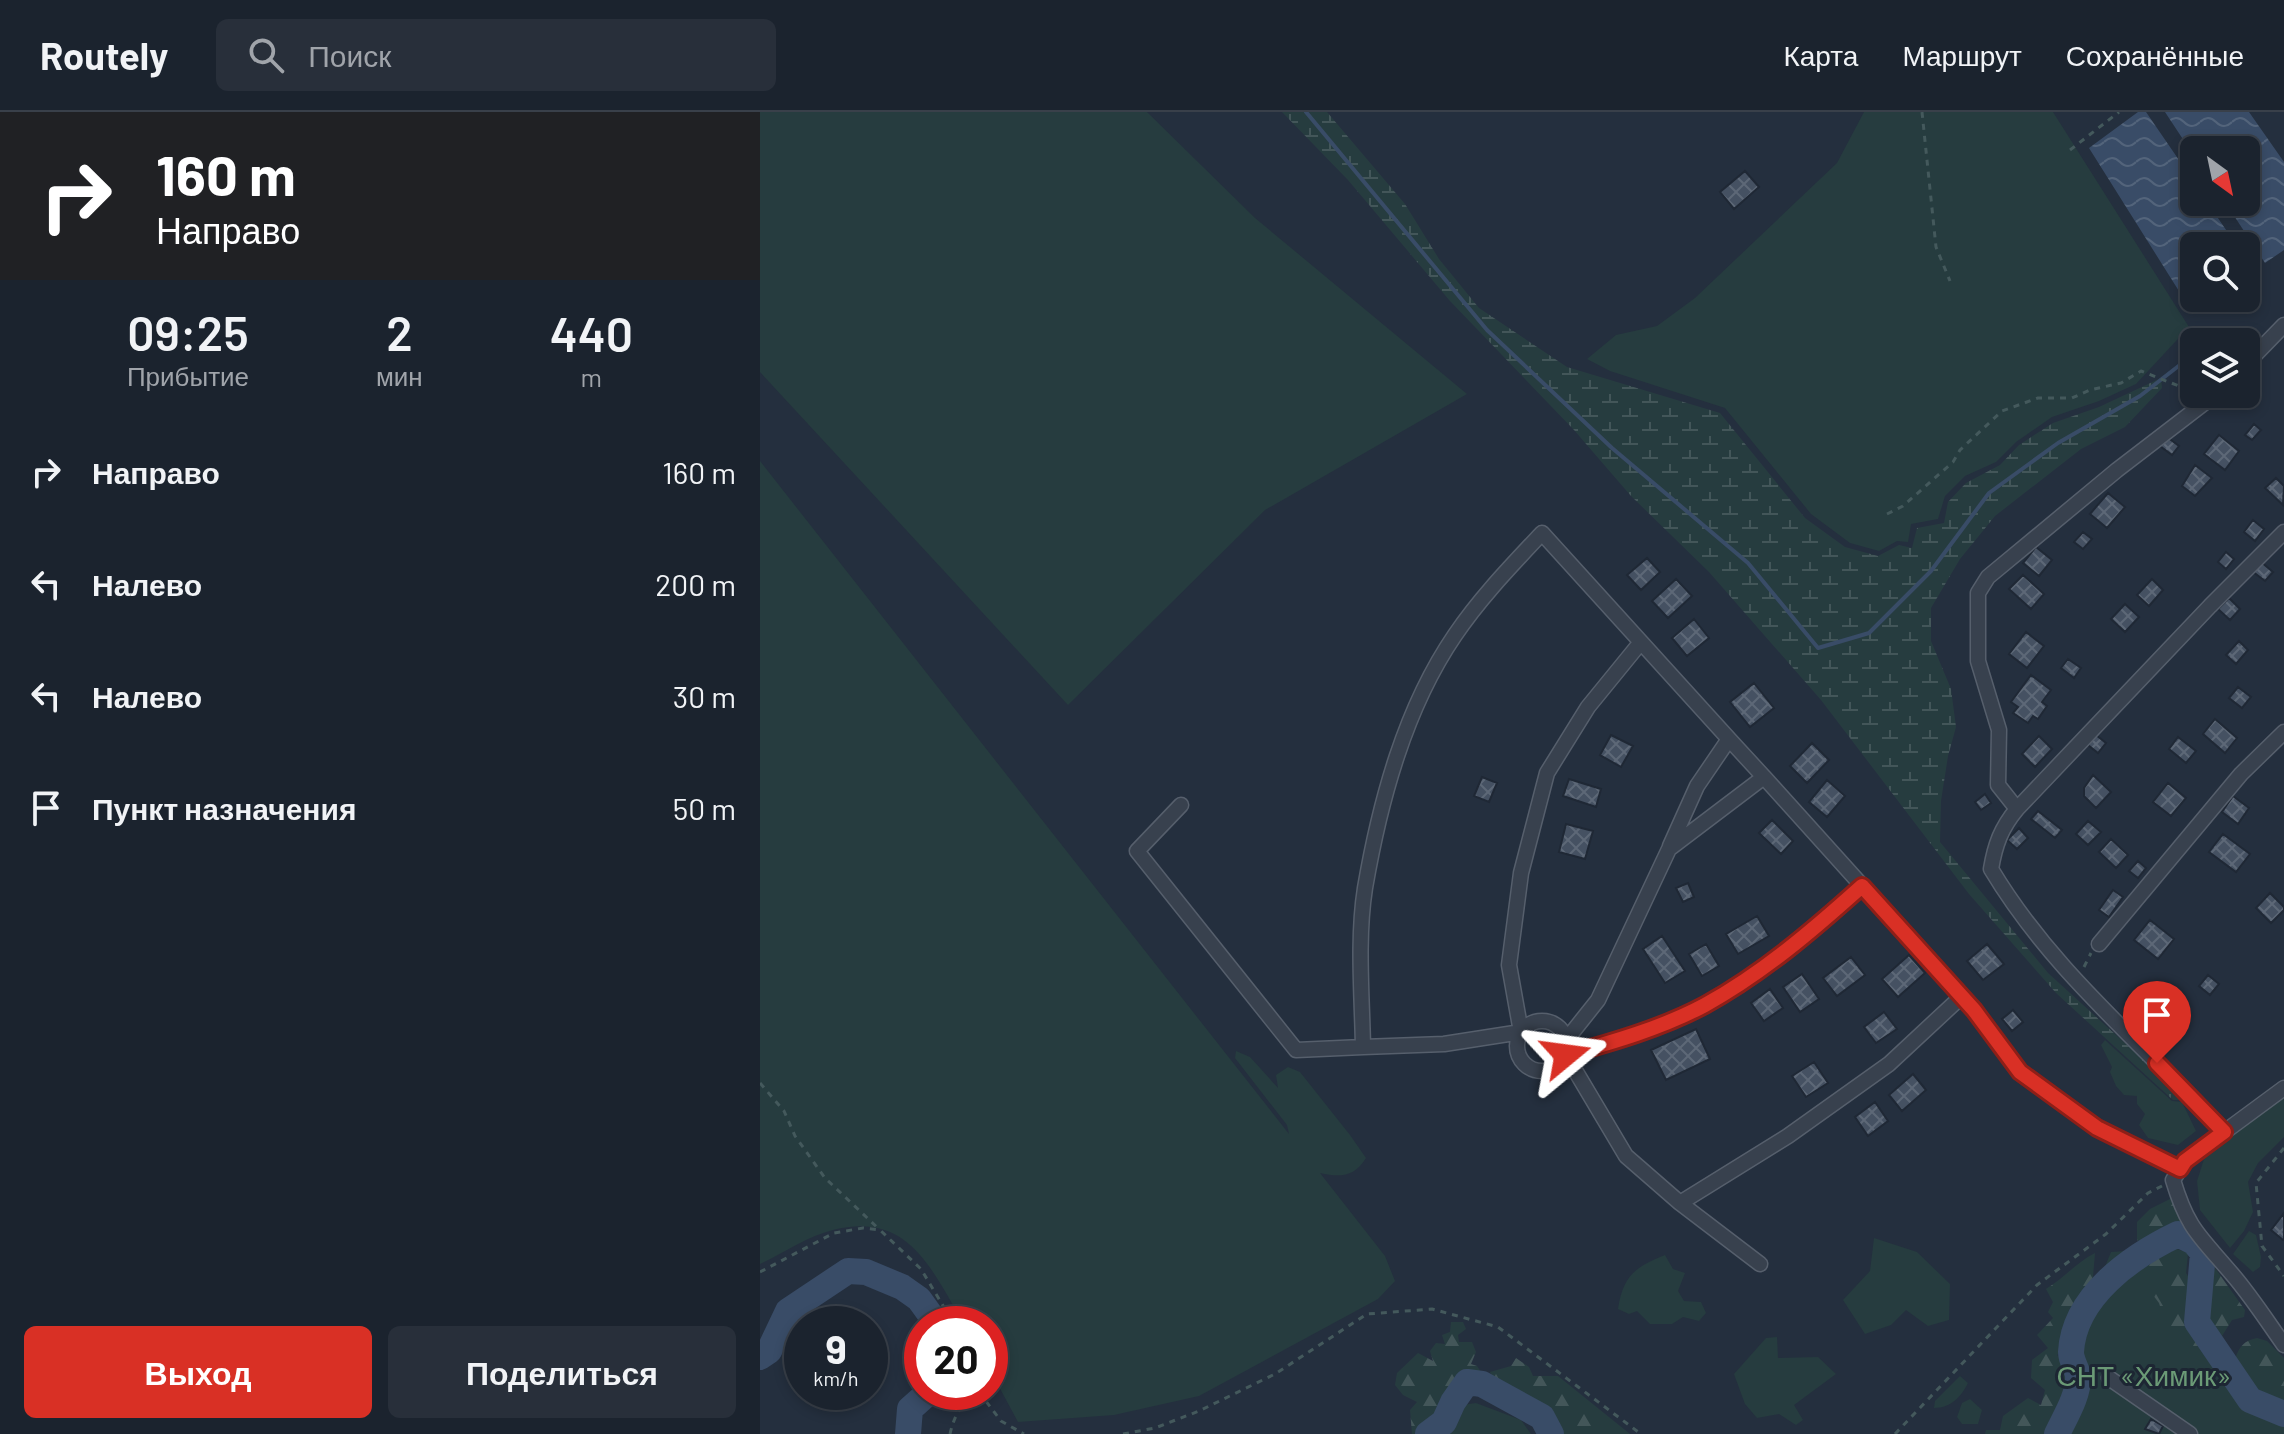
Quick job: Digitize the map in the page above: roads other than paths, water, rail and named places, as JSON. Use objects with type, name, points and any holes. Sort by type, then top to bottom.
[{"type":"lane","points":[[2260,350],[2284,325]]},
{"type":"lane","points":[[2017,809],[1998,785],[1999,730],[1978,661],[1978,593],[1988,577],[2198,408]]},
{"type":"lane","points":[[2224,1132],[2079,986],[2015,909],[1991,869],[1995,842],[2017,809],[2284,532]]},
{"type":"lane","points":[[1363,1047],[1361,959],[1365,889],[1393,766],[1410,718],[1453,638],[1483,597],[1542,533],[1961,997],[2020,1072],[2097,1128],[2176,1175]]},
{"type":"lane","points":[[1641,642],[1588,707],[1547,773],[1521,873],[1509,965],[1521,1032],[1517,1048],[1523,1063],[1538,1071],[1555,1068],[1566,1055],[1634,1035],[1705,1005],[1787,951],[1862,886]]},
{"type":"lane","points":[[2099,944],[2241,774],[2284,732]]},
{"type":"lane","points":[[1729,739],[1697,786],[1598,1000],[1567,1039],[1566,1055],[1626,1156],[1680,1203],[1760,1264]]},
{"type":"lane","points":[[1669,849],[1764,777]]},
{"type":"lane","points":[[1181,805],[1137,851],[1296,1050],[1444,1044],[1521,1032],[1534,1022],[1542,1021],[1558,1026],[1567,1039]]},
{"type":"lane","points":[[1680,1203],[1788,1136],[1889,1064],[1961,997]]},
{"type":"lane","points":[[2284,1088],[2185,1161],[2176,1175],[2182,1213],[2199,1239],[2232,1274],[2284,1345]]},
{"type":"lane","points":[[2109,1378],[2190,1434]]},
{"type":"water","points":[[2138,112],[2146,112],[2180,162],[2180,216],[2217,216],[2227,232],[2180,232],[2180,293],[2089,148]]},
{"type":"water","points":[[2165,112],[2249,112],[2284,162],[2284,250],[2265,263],[2260,255],[2260,232],[2245,232],[2234,216],[2260,216],[2260,136],[2181,136]]},
{"type":"waterway","points":[[1306,112],[1487,330],[1612,448],[1748,563],[1818,648],[1869,633],[1931,571],[1989,493],[2058,443],[2140,396],[2180,365]]},
{"type":"waterway","points":[[2057,1434],[2076,1391],[2078,1376],[2071,1352],[2083,1313],[2108,1280],[2142,1254],[2178,1234],[2194,1242],[2203,1253],[2197,1322],[2250,1400],[2284,1414]]},
{"type":"waterway","points":[[760,1357],[769,1351],[788,1311],[848,1271],[866,1272],[902,1287],[924,1306]]},
{"type":"waterway","points":[[1428,1434],[1444,1422],[1467,1382],[1482,1384],[1542,1417],[1551,1434]]},
{"type":"waterway","points":[[908,1434],[910,1410]]},
{"type":"park label","name":"СНТ «Химик»","points":[[2144,1375]]}]
